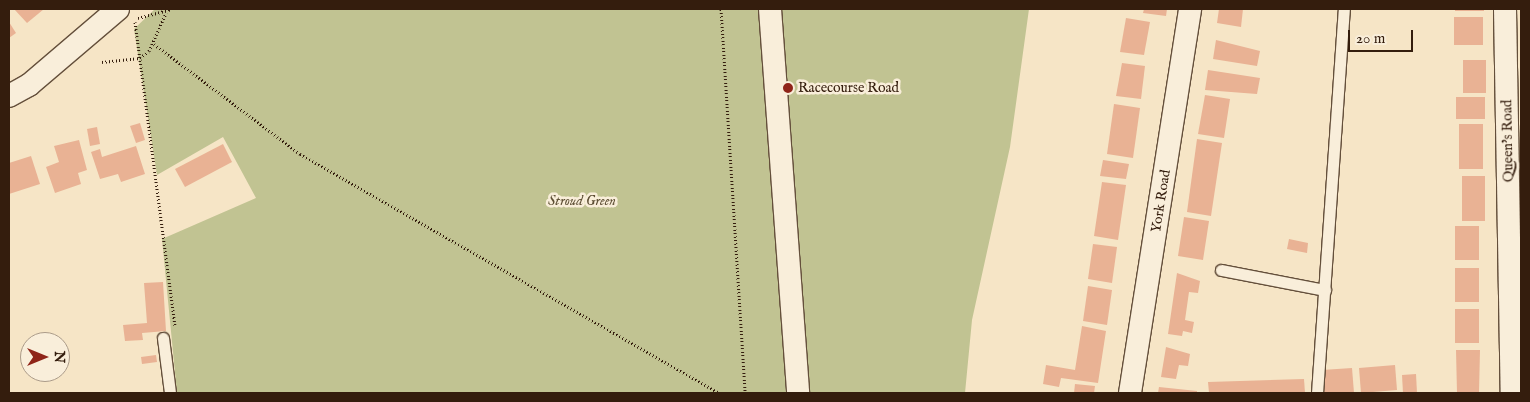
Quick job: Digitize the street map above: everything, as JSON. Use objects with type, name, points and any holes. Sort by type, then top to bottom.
[{"type":"street","points":[[9,96],[29,85],[118,9]]},
{"type":"street","points":[[770,9],[798,393]]},
{"type":"street","name":"York Road","points":[[1130,393],[1190,9]]},
{"type":"street","name":"Queen's Road","points":[[1506,9],[1512,393]]},
{"type":"lane","points":[[1317,393],[1344,9]]},
{"type":"lane","points":[[1221,270],[1325,290]]},
{"type":"lane","points":[[163,338],[170,393]]},
{"type":"path","points":[[171,9],[166,13],[135,19],[176,330]]},
{"type":"path","points":[[721,9],[744,393]]},
{"type":"path","points":[[102,62],[140,58],[154,44],[166,13]]},
{"type":"path","points":[[154,44],[300,154],[719,393]]},
{"type":"green space","name":"Stroud Green","points":[[155,9],[1029,9],[1010,147],[972,320],[965,393],[177,393],[162,239],[256,198],[223,137],[157,175],[134,29]]},
{"type":"building","points":[[14,9],[44,9],[27,23]]},
{"type":"building","points":[[1144,9],[1167,9],[1166,16],[1143,13]]},
{"type":"building","points":[[1219,9],[1243,9],[1241,27],[1217,23]]},
{"type":"building","points":[[1455,9],[1484,9],[1484,11],[1455,11]]},
{"type":"building","points":[[1454,17],[1483,17],[1483,45],[1454,45]]},
{"type":"building","points":[[1126,18],[1150,22],[1144,55],[1120,52]]},
{"type":"building","points":[[9,22],[16,33],[9,38]]},
{"type":"building","points":[[1216,40],[1260,51],[1257,66],[1213,59]]},
{"type":"building","points":[[1463,60],[1486,60],[1486,93],[1463,93]]},
{"type":"building","points":[[1122,63],[1145,66],[1141,99],[1116,96]]},
{"type":"building","points":[[1208,70],[1260,78],[1257,94],[1205,90]]},
{"type":"building","points":[[1205,95],[1230,99],[1224,138],[1198,134]]},
{"type":"building","points":[[1456,97],[1485,97],[1485,119],[1456,119]]},
{"type":"building","points":[[1114,104],[1140,108],[1133,158],[1107,154]]},
{"type":"building","points":[[140,123],[145,140],[136,143],[130,126]]},
{"type":"building","points":[[1459,124],[1483,124],[1483,169],[1459,169]]},
{"type":"building","points":[[97,127],[100,144],[90,146],[87,129]]},
{"type":"building","points":[[1197,139],[1222,143],[1211,216],[1187,212]]},
{"type":"building","points":[[79,140],[87,170],[78,173],[81,184],[55,193],[46,167],[59,162],[54,146]]},
{"type":"building","points":[[223,144],[232,162],[185,187],[175,169]]},
{"type":"building","points":[[136,146],[145,174],[121,182],[118,174],[100,179],[91,152],[100,149],[102,157]]},
{"type":"building","points":[[31,156],[40,184],[9,194],[9,163]]},
{"type":"building","points":[[1103,160],[1129,164],[1126,179],[1100,176]]},
{"type":"building","points":[[1462,176],[1485,176],[1485,221],[1462,221]]},
{"type":"building","points":[[1102,182],[1126,185],[1118,240],[1094,236]]},
{"type":"building","points":[[1184,217],[1209,221],[1203,260],[1178,256]]},
{"type":"building","points":[[1455,226],[1479,226],[1479,260],[1455,260]]},
{"type":"building","points":[[1289,239],[1308,243],[1307,253],[1287,249]]},
{"type":"building","points":[[1093,244],[1117,247],[1112,283],[1088,279]]},
{"type":"building","points":[[1455,268],[1479,268],[1479,302],[1455,302]]},
{"type":"building","points":[[1177,273],[1200,281],[1198,293],[1189,292],[1185,320],[1194,322],[1192,333],[1183,331],[1182,336],[1168,334]]},
{"type":"building","points":[[163,282],[166,331],[142,333],[143,340],[125,341],[123,325],[147,323],[144,283]]},
{"type":"building","points":[[1088,286],[1112,290],[1107,325],[1083,321]]},
{"type":"building","points":[[1455,309],[1479,309],[1479,343],[1455,343]]},
{"type":"building","points":[[1082,326],[1106,331],[1098,383],[1061,378],[1059,387],[1043,384],[1046,365],[1075,370]]},
{"type":"building","points":[[1166,347],[1190,354],[1188,366],[1179,365],[1176,379],[1161,377]]},
{"type":"building","points":[[1456,350],[1480,350],[1479,393],[1457,393]]},
{"type":"building","points":[[156,355],[157,362],[142,364],[141,357]]},
{"type":"building","points":[[1395,365],[1397,390],[1361,393],[1359,368]]},
{"type":"building","points":[[1352,368],[1354,393],[1324,393],[1322,370]]},
{"type":"building","points":[[1416,374],[1417,393],[1403,393],[1402,375]]},
{"type":"building","points":[[1304,379],[1305,393],[1209,393],[1208,382]]},
{"type":"building","points":[[1075,384],[1095,386],[1094,393],[1074,393]]},
{"type":"building","points":[[1159,387],[1197,391],[1197,393],[1158,393]]},
{"type":"place","name":"Racecourse Road","points":[[788,88]]}]
